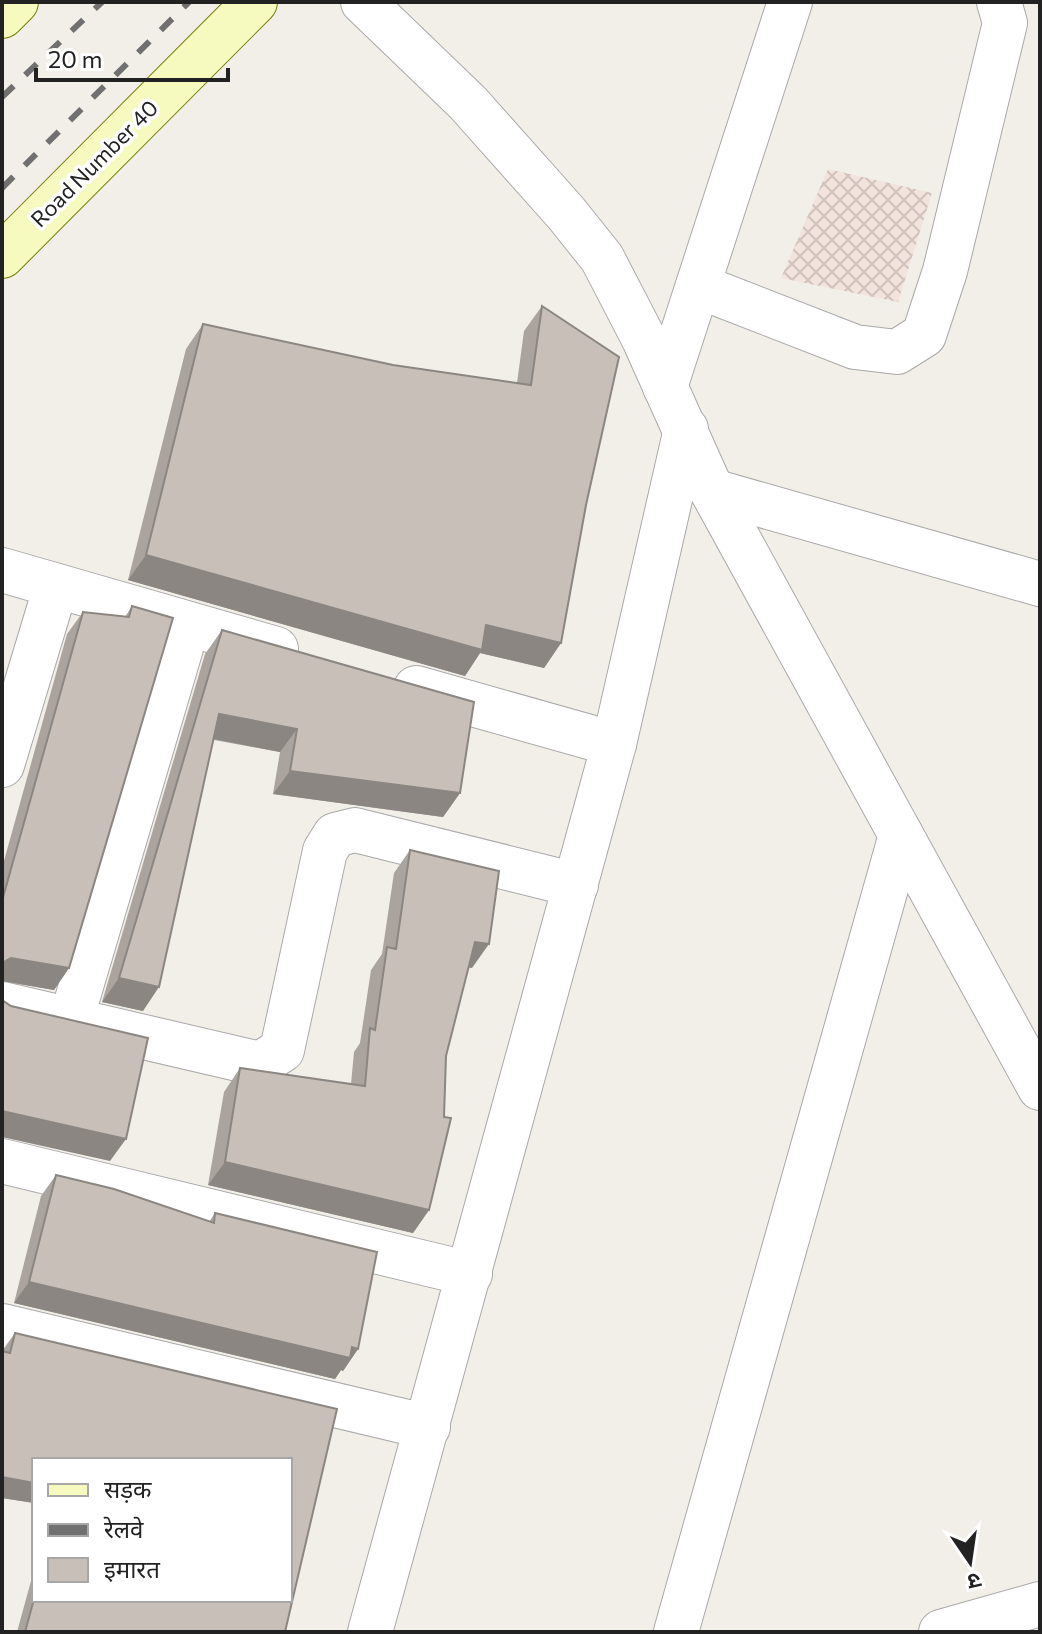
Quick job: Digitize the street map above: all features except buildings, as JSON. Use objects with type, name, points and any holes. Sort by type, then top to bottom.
[{"type":"main road","points":[[2,16],[16,2]]},
{"type":"main road","name":"Road Number 40","points":[[2,256],[255,2]]},
{"type":"street","points":[[363,2],[468,103],[602,258],[686,429],[712,491],[1040,1088]]},
{"type":"street","points":[[665,387],[790,2]]},
{"type":"street","points":[[698,286],[855,347],[897,352],[924,335],[945,271],[1005,23],[999,2]]},
{"type":"street","points":[[370,1632],[614,744],[686,429]]},
{"type":"street","points":[[712,491],[1040,584]]},
{"type":"street","points":[[2,570],[310,658]]},
{"type":"street","points":[[2,765],[56,586]]},
{"type":"street","points":[[71,1020],[188,624]]},
{"type":"street","points":[[371,675],[614,744]]},
{"type":"street","points":[[2,1004],[260,1064],[282,1050],[325,851],[335,835],[355,830],[576,885]]},
{"type":"street","points":[[676,1632],[901,835]]},
{"type":"street","points":[[2,1161],[470,1274]]},
{"type":"street","points":[[2,1326],[428,1427]]},
{"type":"street","points":[[941,1632],[1040,1604]]},
{"type":"shaded area","points":[[828,169],[932,193],[898,302],[781,278]]},
{"type":"railway","points":[[2,97],[102,2]]},
{"type":"railway","points":[[2,188],[189,2]]}]
